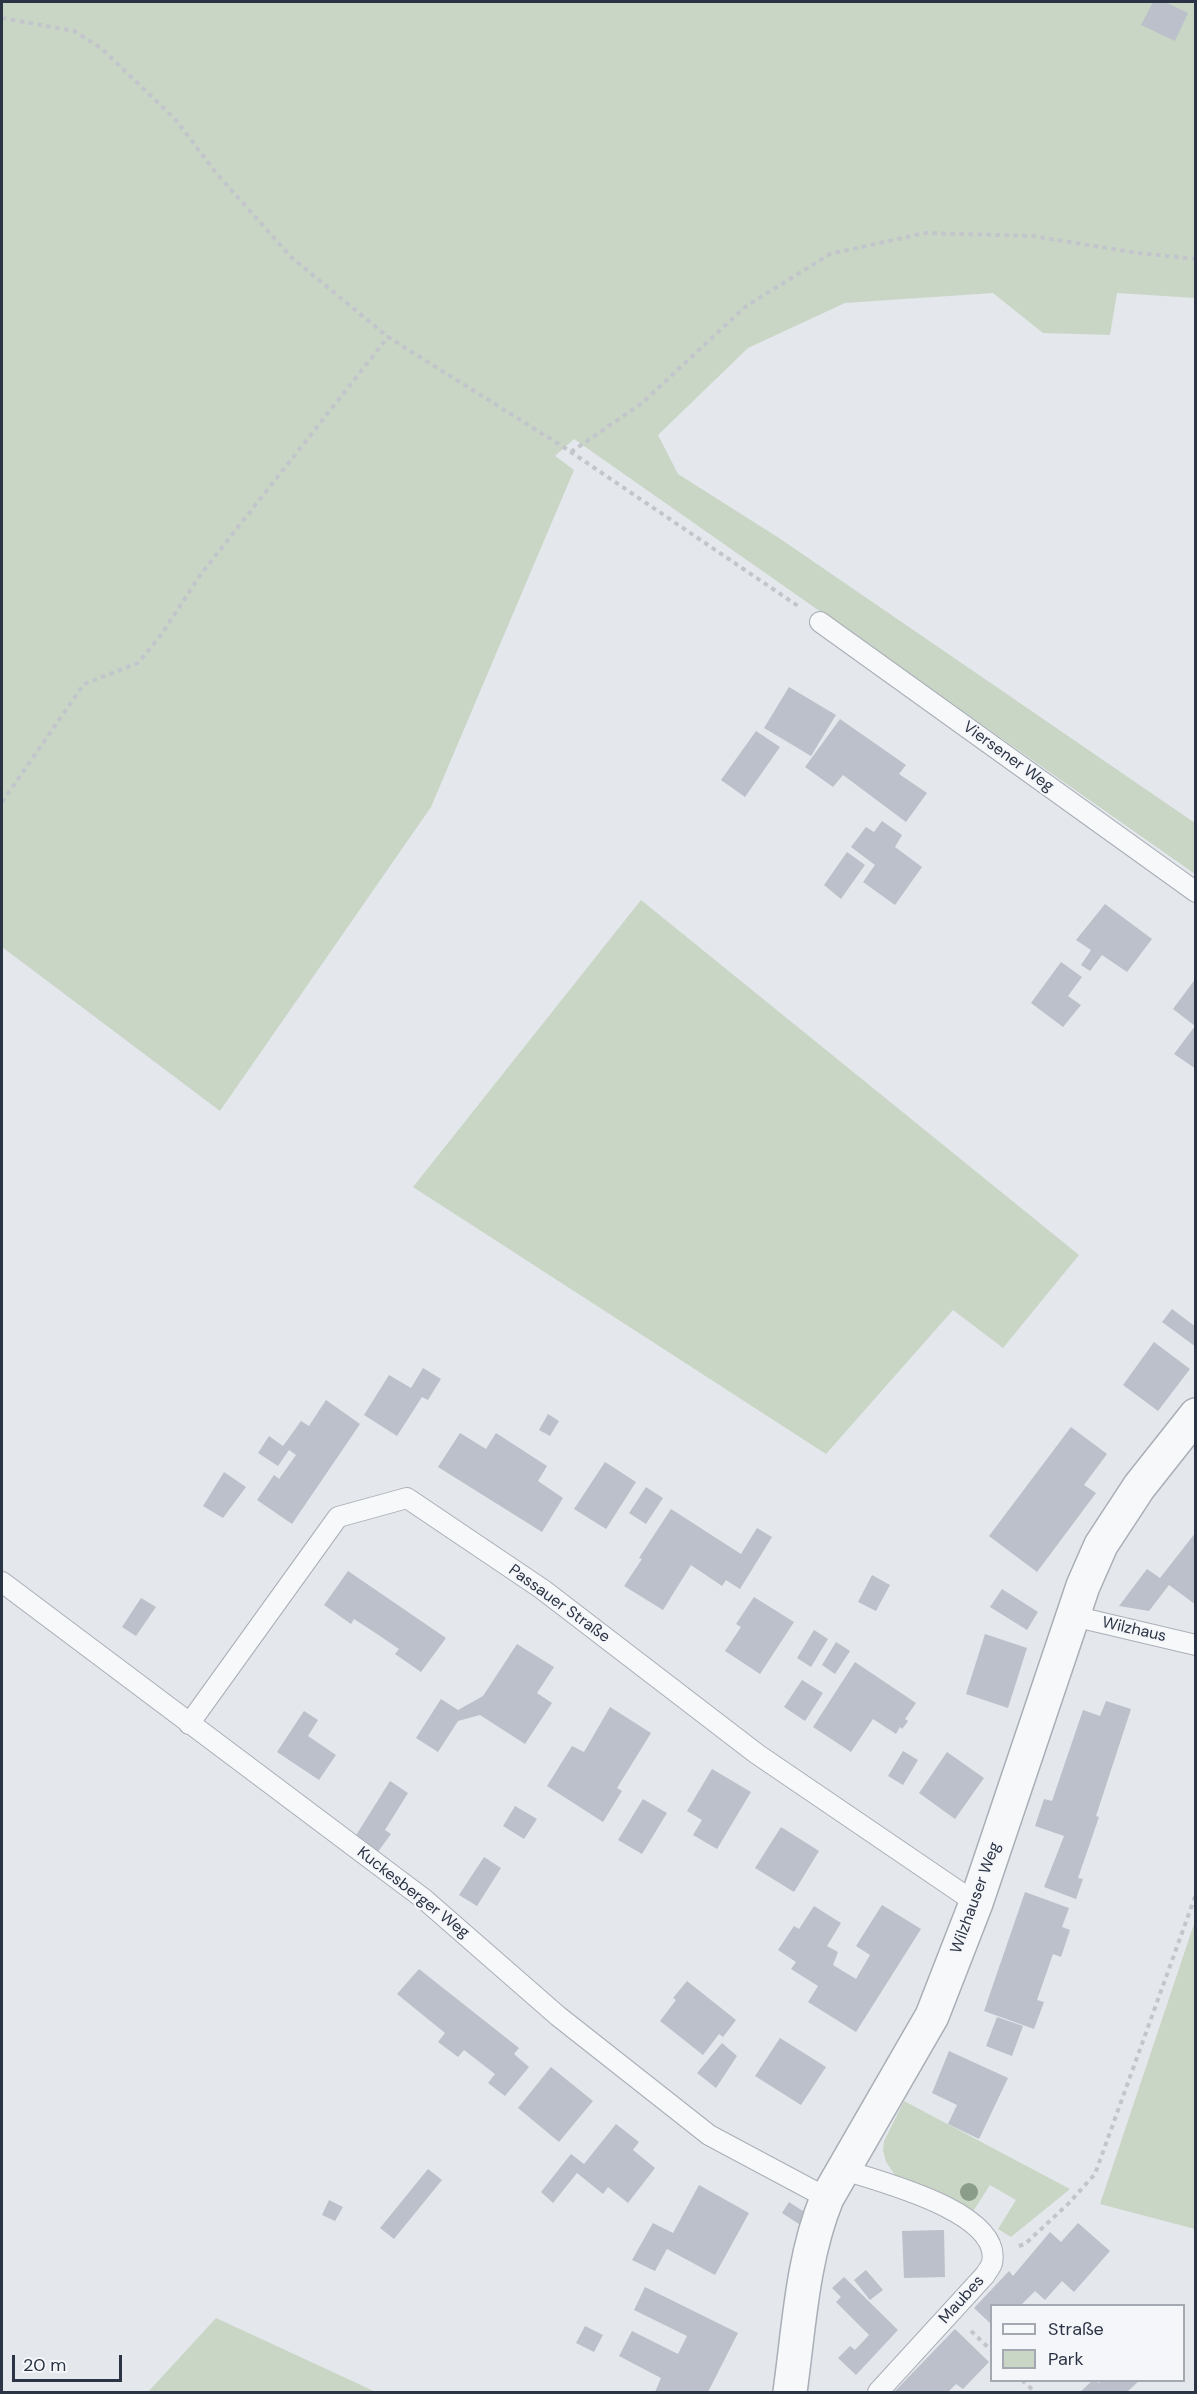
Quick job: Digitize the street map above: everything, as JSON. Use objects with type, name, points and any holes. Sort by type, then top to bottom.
[{"type":"street","name":"Wilzhauser Weg","points":[[790,2392],[808,2261],[816,2225],[826,2198],[932,2016],[976,1903],[1083,1586],[1101,1545],[1139,1487],[1196,1415]]},
{"type":"lane","name":"Viersener Weg","points":[[820,622],[1196,892]]},
{"type":"lane","name":"Passauer Straße","points":[[189,1724],[338,1516],[408,1498],[542,1590],[757,1754],[976,1903]]},
{"type":"lane","name":"Kuckesberger Weg","points":[[2,1582],[424,1899],[558,2016],[709,2135],[826,2198]]},
{"type":"lane","name":"Wilzhaus","points":[[1073,1616],[1196,1645]]},
{"type":"lane","points":[[844,2170],[935,2200],[976,2226],[986,2236],[991,2249]]},
{"type":"lane","name":"Maubes","points":[[878,2392],[985,2275],[992,2263],[991,2249]]},
{"type":"path","points":[[2,18],[74,31],[101,48],[175,119],[217,174],[291,257],[388,337],[571,452],[820,622]]},
{"type":"path","points":[[571,452],[642,403],[745,307],[830,254],[926,233],[1032,236],[1137,253],[1196,259]]},
{"type":"path","points":[[2,802],[84,684],[138,663],[161,635],[201,574],[388,337]]},
{"type":"path","points":[[991,2249],[1025,2244],[1068,2205],[1095,2174],[1196,1894]]},
{"type":"green space","points":[[2,2],[1195,2],[1195,298],[1117,293],[1110,335],[1043,333],[993,293],[845,303],[748,348],[658,435],[678,474],[779,538],[1195,823],[1195,874],[574,439],[555,456],[574,470],[431,807],[220,1111],[2,947]]},
{"type":"green space","points":[[641,900],[1079,1255],[1003,1348],[953,1310],[826,1454],[413,1187]]},
{"type":"green space","points":[[1195,1921],[1195,2229],[1100,2204]]},
{"type":"green space","points":[[904,2101],[1070,2189],[1011,2237],[998,2229],[1016,2200],[990,2185],[972,2213],[895,2175],[886,2162],[883,2150],[884,2141]]},
{"type":"green space","points":[[216,2318],[376,2392],[148,2392]]},
{"type":"building","points":[[1153,2],[1165,2],[1188,13],[1175,41],[1141,25]]},
{"type":"building","points":[[789,687],[836,715],[811,756],[764,728]]},
{"type":"building","points":[[840,719],[906,765],[899,774],[927,793],[906,822],[843,775],[833,787],[805,767]]},
{"type":"building","points":[[756,731],[780,747],[745,797],[721,780]]},
{"type":"building","points":[[882,821],[902,835],[895,847],[922,867],[895,905],[863,882],[875,865],[851,847],[866,827],[874,832]]},
{"type":"building","points":[[847,852],[865,865],[841,899],[824,885]]},
{"type":"building","points":[[1105,904],[1152,939],[1127,972],[1102,955],[1090,971],[1081,965],[1091,950],[1076,940]]},
{"type":"building","points":[[1061,962],[1082,977],[1068,996],[1081,1005],[1063,1027],[1031,1003]]},
{"type":"building","points":[[1196,978],[1196,1069],[1174,1054],[1195,1026],[1173,1009]]},
{"type":"building","points":[[1172,1309],[1196,1327],[1196,1347],[1162,1322]]},
{"type":"building","points":[[1154,1342],[1190,1369],[1158,1411],[1123,1385]]},
{"type":"building","points":[[423,1368],[441,1379],[428,1400],[422,1397],[397,1436],[364,1415],[389,1375],[411,1388]]},
{"type":"building","points":[[326,1400],[360,1424],[292,1524],[257,1500],[274,1475],[279,1479],[296,1455],[289,1450],[278,1466],[258,1453],[269,1436],[283,1446],[301,1421],[309,1426]]},
{"type":"building","points":[[548,1414],[559,1421],[550,1436],[539,1430]]},
{"type":"building","points":[[1071,1427],[1107,1454],[1084,1485],[1096,1493],[1037,1572],[989,1536]]},
{"type":"building","points":[[460,1433],[486,1449],[496,1433],[547,1466],[538,1481],[563,1498],[542,1532],[438,1467]]},
{"type":"building","points":[[605,1462],[636,1482],[606,1529],[574,1509]]},
{"type":"building","points":[[224,1472],[246,1487],[223,1518],[203,1506]]},
{"type":"building","points":[[646,1487],[663,1498],[646,1524],[629,1513]]},
{"type":"building","points":[[671,1509],[741,1554],[757,1528],[772,1537],[740,1589],[726,1580],[722,1586],[691,1565],[663,1610],[624,1586]]},
{"type":"building","points":[[1196,1532],[1196,1605],[1169,1585],[1149,1611],[1119,1606],[1147,1569],[1160,1578]]},
{"type":"building","points":[[348,1571],[446,1638],[421,1672],[395,1654],[399,1649],[354,1619],[351,1624],[324,1605]]},
{"type":"building","points":[[872,1575],[890,1585],[876,1611],[858,1602]]},
{"type":"building","points":[[1002,1589],[1038,1612],[1027,1630],[990,1607]]},
{"type":"building","points":[[754,1597],[794,1622],[760,1674],[725,1651],[741,1627],[736,1624]]},
{"type":"building","points":[[141,1598],[156,1607],[136,1636],[122,1627]]},
{"type":"building","points":[[814,1630],[828,1639],[811,1667],[797,1658]]},
{"type":"building","points":[[985,1634],[1027,1648],[1008,1708],[966,1694]]},
{"type":"building","points":[[836,1642],[850,1651],[835,1674],[822,1665]]},
{"type":"building","points":[[517,1644],[554,1667],[537,1693],[552,1703],[525,1744],[480,1715],[458,1721],[438,1752],[416,1738],[441,1699],[458,1710],[483,1696]]},
{"type":"building","points":[[855,1662],[916,1703],[905,1719],[908,1721],[902,1729],[900,1727],[896,1734],[873,1719],[851,1752],[813,1727]]},
{"type":"building","points":[[802,1680],[823,1693],[805,1721],[784,1707]]},
{"type":"building","points":[[1106,1701],[1131,1709],[1078,1878],[1083,1879],[1076,1899],[1044,1887],[1064,1836],[1035,1826],[1044,1799],[1052,1801],[1083,1710],[1100,1716]]},
{"type":"building","points":[[610,1707],[651,1733],[617,1788],[622,1791],[603,1822],[547,1786],[572,1746],[584,1752]]},
{"type":"building","points":[[304,1711],[318,1720],[308,1736],[336,1755],[319,1780],[277,1752]]},
{"type":"building","points":[[903,1751],[918,1760],[903,1785],[888,1776]]},
{"type":"building","points":[[947,1752],[984,1778],[955,1819],[919,1793]]},
{"type":"building","points":[[712,1769],[751,1792],[717,1849],[693,1835],[702,1820],[687,1811]]},
{"type":"building","points":[[390,1781],[408,1793],[385,1830],[391,1834],[377,1853],[355,1837]]},
{"type":"building","points":[[643,1799],[667,1813],[642,1854],[618,1840]]},
{"type":"building","points":[[515,1806],[537,1819],[524,1839],[503,1826]]},
{"type":"building","points":[[781,1827],[819,1851],[794,1892],[755,1868]]},
{"type":"building","points":[[484,1857],[501,1868],[477,1906],[459,1895]]},
{"type":"building","points":[[1025,1892],[1069,1908],[1062,1927],[1070,1930],[1061,1957],[1053,1954],[1037,2000],[1044,2002],[1034,2029],[984,2011]]},
{"type":"building","points":[[882,1905],[921,1929],[856,2032],[808,2002],[818,1986],[791,1969],[796,1962],[778,1950],[794,1926],[799,1929],[814,1906],[841,1923],[827,1946],[838,1952],[833,1965],[856,1979],[870,1955],[856,1946]]},
{"type":"building","points":[[419,1969],[519,2048],[514,2054],[529,2067],[505,2096],[488,2083],[495,2074],[464,2050],[458,2057],[438,2042],[445,2033],[397,1994]]},
{"type":"building","points":[[687,1981],[736,2020],[723,2037],[719,2034],[703,2055],[660,2021],[676,2000],[673,1998]]},
{"type":"building","points":[[997,2017],[1023,2026],[1012,2056],[986,2046]]},
{"type":"building","points":[[780,2038],[826,2067],[801,2105],[755,2076]]},
{"type":"building","points":[[722,2043],[737,2056],[716,2088],[697,2073]]},
{"type":"building","points":[[949,2051],[1008,2078],[979,2139],[948,2124],[957,2105],[932,2093]]},
{"type":"building","points":[[551,2067],[593,2101],[559,2142],[518,2108]]},
{"type":"building","points":[[616,2124],[639,2142],[633,2150],[655,2168],[628,2203],[608,2187],[603,2194],[577,2173],[553,2203],[541,2192],[571,2154],[584,2164]]},
{"type":"building","points":[[428,2169],[442,2180],[394,2239],[380,2228]]},
{"type":"building","points":[[699,2185],[749,2213],[715,2275],[667,2249],[655,2271],[632,2260],[653,2223],[673,2233]]},
{"type":"building","points":[[329,2200],[343,2207],[335,2221],[322,2215]]},
{"type":"building","points":[[789,2202],[809,2215],[802,2226],[782,2213]]},
{"type":"building","points":[[1078,2223],[1110,2251],[1074,2292],[1062,2281],[1045,2300],[1035,2291],[1022,2304],[990,2304],[990,2323],[974,2308],[1009,2271],[1013,2276],[1050,2232],[1061,2242]]},
{"type":"building","points":[[944,2230],[945,2277],[904,2278],[902,2231]]},
{"type":"building","points":[[866,2270],[883,2290],[870,2300],[854,2280]]},
{"type":"building","points":[[844,2277],[898,2330],[856,2375],[838,2358],[850,2346],[855,2350],[869,2335],[836,2302],[841,2297],[832,2288]]},
{"type":"building","points":[[645,2287],[738,2333],[708,2392],[655,2392],[661,2378],[619,2356],[632,2331],[678,2354],[687,2336],[634,2310]]},
{"type":"building","points":[[585,2326],[603,2335],[594,2352],[576,2343]]},
{"type":"building","points":[[955,2329],[989,2362],[963,2389],[956,2384],[948,2392],[894,2392]]},
{"type":"building","points":[[1091,2382],[1138,2382],[1127,2392],[1080,2392]]}]
